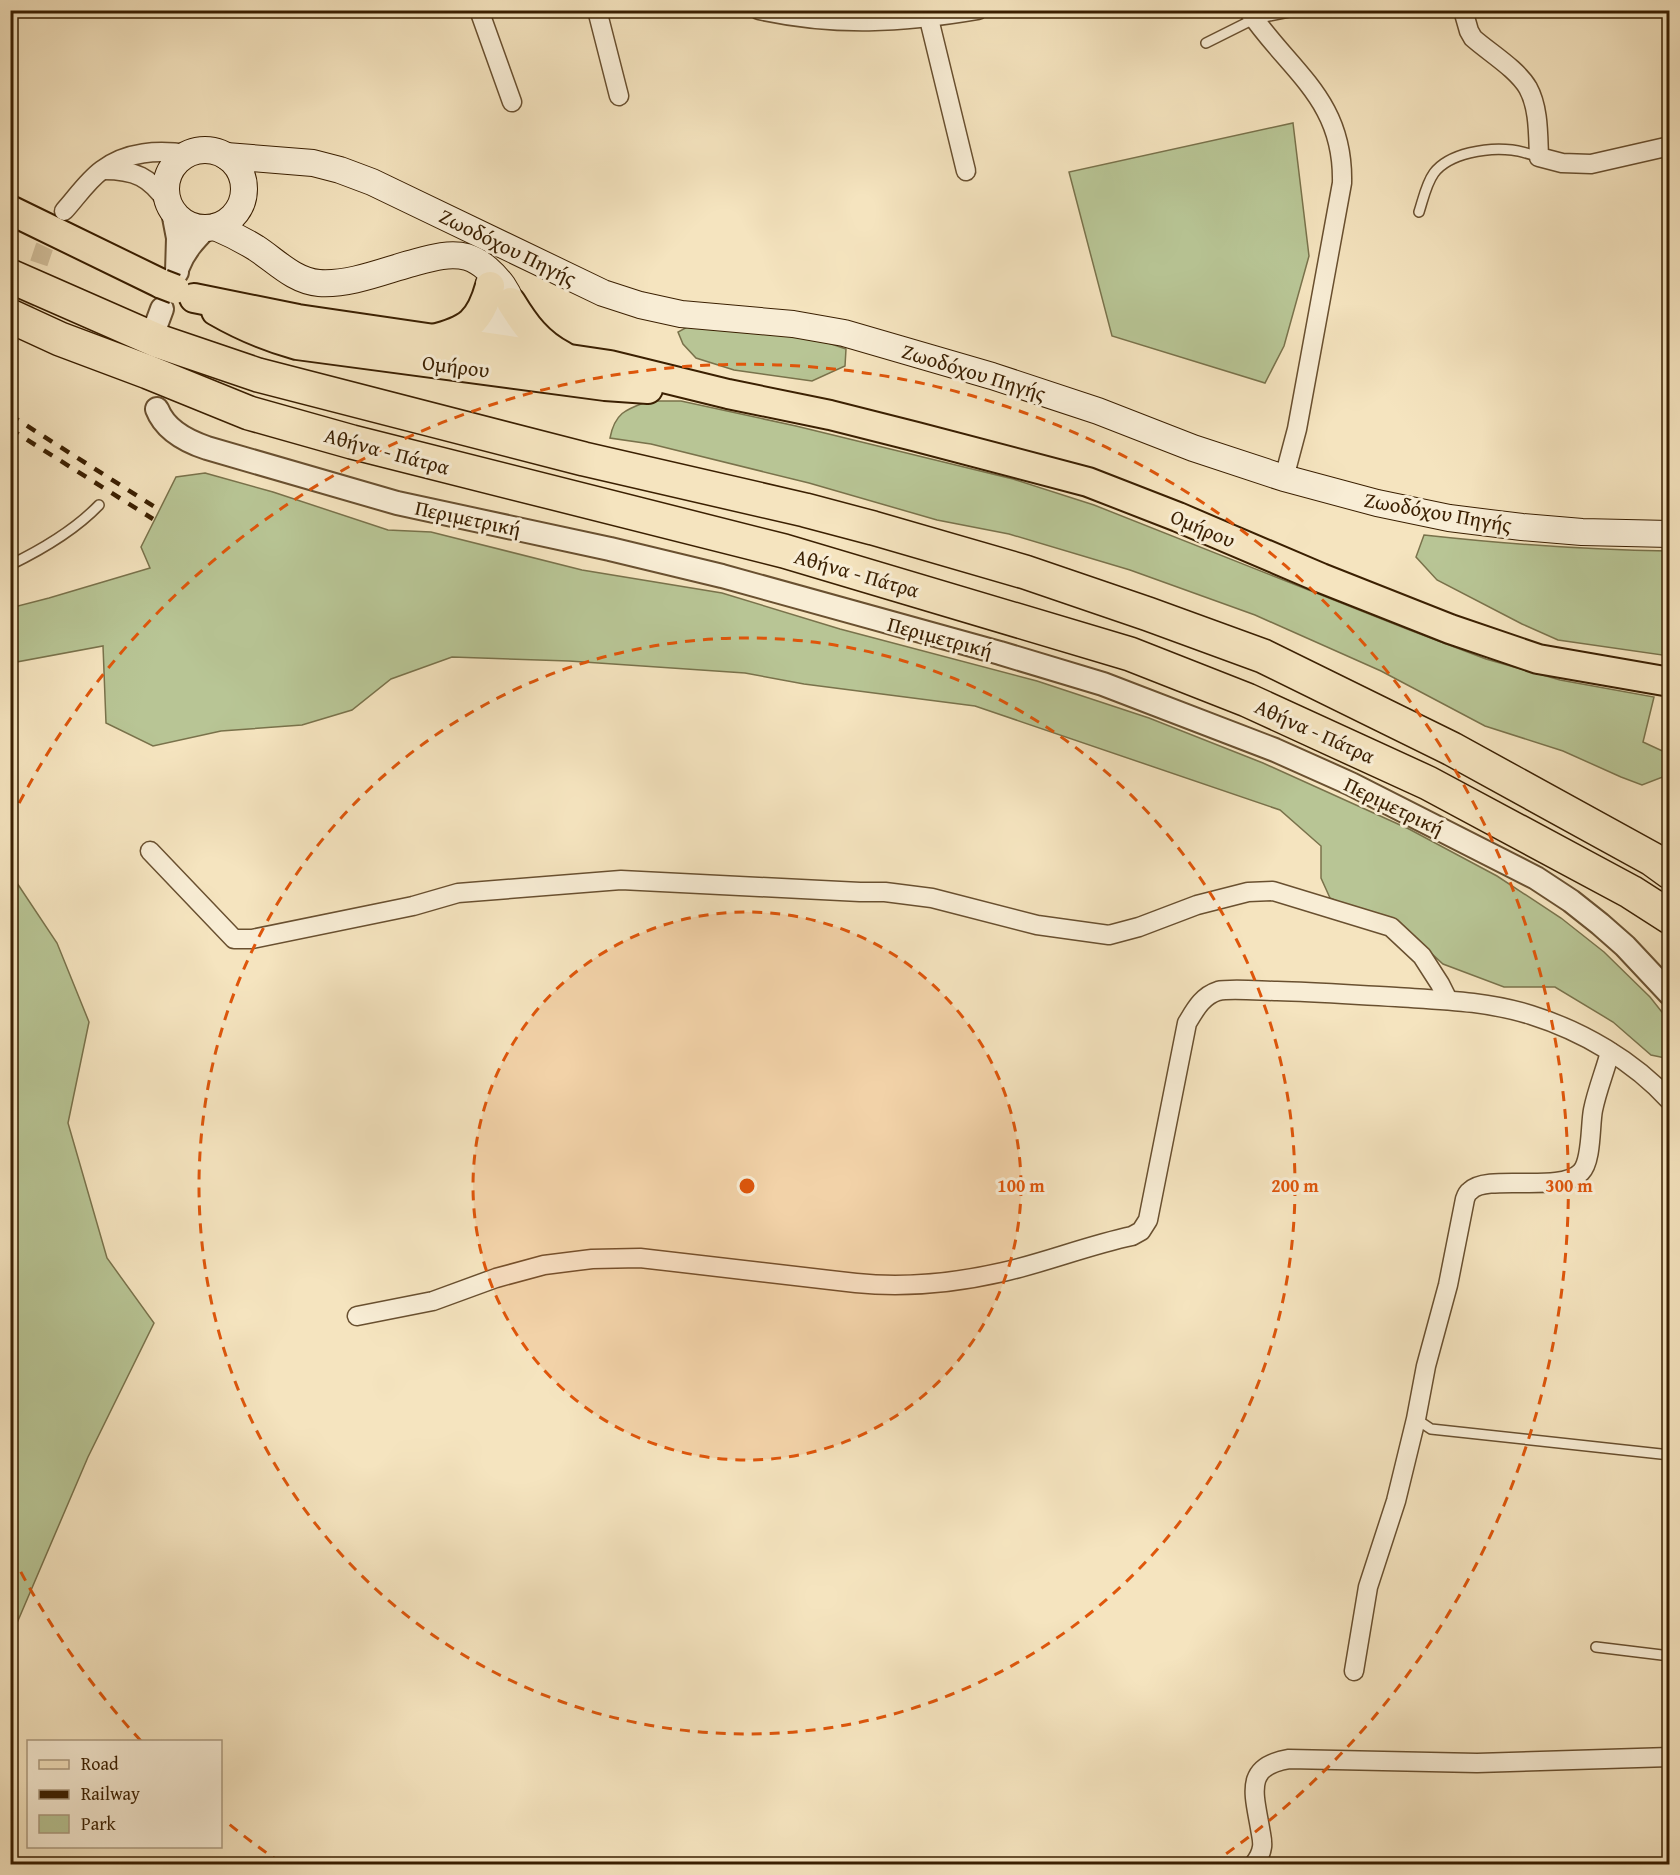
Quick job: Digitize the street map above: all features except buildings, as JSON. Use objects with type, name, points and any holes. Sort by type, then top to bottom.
[{"type":"highway","name":"Αθήνα - Πάτρα","points":[[10,276],[158,341],[258,375],[584,459],[873,528],[1025,572],[1148,614],[1263,656],[1452,748],[1652,859],[1670,872]]},
{"type":"highway","name":"Αθήνα - Πάτρα","points":[[10,316],[60,339],[249,413],[352,442],[784,551],[1130,654],[1247,700],[1428,783],[1631,892],[1670,917]]},
{"type":"main road","points":[[271,259],[250,226],[242,176],[236,165],[226,156],[214,151],[201,150],[178,160],[170,170],[166,182],[170,207],[186,224],[211,228],[242,240],[301,279],[318,283],[355,279],[435,257],[451,255],[469,258],[495,285],[537,339],[570,360]]},
{"type":"main road","name":"Ζωοδόχου Πηγής","points":[[226,156],[313,164],[372,182],[551,269],[603,293],[622,299],[681,314],[793,324],[844,333],[1066,400],[1193,448],[1284,478],[1377,503],[1449,518],[1542,529],[1670,534]]},
{"type":"main road","points":[[211,228],[231,218],[238,210],[244,193],[293,162]]},
{"type":"main road","name":"Ομήρου","points":[[10,210],[170,301],[231,320],[275,339],[327,350],[494,360],[570,360],[609,365],[728,394],[830,415],[1088,483],[1178,517],[1321,578],[1450,629],[1538,659],[1670,682]]},
{"type":"main road","points":[[431,340],[464,328],[476,318],[495,285]]},
{"type":"main road","points":[[494,360],[514,326],[514,314],[495,285]]},
{"type":"main road","name":"Ομήρου","points":[[170,301],[431,340],[494,360],[605,386],[728,394]]},
{"type":"street","points":[[479,10],[512,102]]},
{"type":"street","points":[[597,10],[619,96]]},
{"type":"street","points":[[759,10],[795,18],[831,22],[929,19],[978,10]]},
{"type":"street","points":[[1463,10],[1473,38],[1520,78],[1528,89],[1538,121],[1539,157],[1562,163],[1591,164],[1670,146]]},
{"type":"street","points":[[1251,15],[1318,96],[1336,132],[1341,157],[1342,183],[1297,429],[1284,478]]},
{"type":"street","points":[[929,19],[966,171]]},
{"type":"street","points":[[64,212],[103,170],[122,159],[143,153],[166,151],[188,154]]},
{"type":"street","points":[[103,170],[123,170],[142,176],[158,188],[170,207],[178,238],[177,272],[189,246],[211,228]]},
{"type":"street","name":"Περιμετρική","points":[[157,409],[160,417],[180,436],[207,448],[397,503],[722,576],[1048,668],[1103,684],[1275,750],[1351,784],[1536,878],[1600,924],[1633,954],[1670,994]]},
{"type":"street","points":[[150,851],[234,939],[252,939],[412,906],[458,893],[621,880],[885,892],[932,898],[1037,925],[1109,935],[1139,927],[1197,905],[1248,892],[1273,891],[1391,927],[1422,956],[1448,1000]]},
{"type":"street","points":[[357,1316],[433,1301],[496,1278],[544,1265],[592,1259],[640,1258],[874,1285],[913,1285],[1003,1272],[1132,1236],[1141,1231],[1148,1220],[1187,1023],[1198,1004],[1218,991],[1301,992],[1448,1000],[1496,1006],[1559,1025],[1610,1052],[1648,1080],[1670,1101]]},
{"type":"street","points":[[1354,1671],[1368,1587],[1396,1501],[1426,1366],[1448,1286],[1465,1199],[1470,1191],[1479,1186],[1556,1182],[1572,1179],[1582,1171],[1588,1154],[1593,1110],[1610,1052]]},
{"type":"street","points":[[1254,1864],[1263,1845],[1253,1789],[1262,1770],[1274,1761],[1289,1759],[1477,1763],[1670,1757]]},
{"type":"lane","points":[[1206,43],[1251,15],[1299,10]]},
{"type":"lane","points":[[1419,212],[1432,176],[1440,167],[1455,158],[1480,151],[1502,149],[1539,157]]},
{"type":"lane","points":[[10,565],[61,537],[99,505]]},
{"type":"lane","points":[[1416,1419],[1431,1429],[1670,1455]]},
{"type":"lane","points":[[1596,1647],[1670,1656]]},
{"type":"green space","points":[[1293,123],[1309,256],[1284,346],[1265,383],[1112,336],[1069,172]]},
{"type":"green space","points":[[689,326],[811,337],[846,349],[845,366],[812,381],[734,370],[696,358],[683,344],[678,332]]},
{"type":"green space","points":[[649,401],[681,401],[796,426],[1013,479],[1094,505],[1486,659],[1560,680],[1654,697],[1643,742],[1669,754],[1668,775],[1642,785],[1563,751],[1485,726],[1381,671],[1255,615],[1130,570],[1009,534],[937,520],[809,483],[651,444],[610,438],[615,422],[623,413]]},
{"type":"green space","points":[[205,473],[273,492],[388,530],[431,532],[582,570],[722,593],[840,629],[1037,681],[1149,718],[1263,763],[1409,829],[1497,876],[1561,918],[1604,952],[1650,997],[1669,1021],[1669,1053],[1665,1058],[1651,1055],[1613,1022],[1555,987],[1504,987],[1443,964],[1409,933],[1330,898],[1321,878],[1321,846],[1280,810],[975,706],[804,684],[745,673],[569,661],[452,657],[391,679],[352,710],[302,725],[221,731],[153,746],[106,723],[103,646],[11,663],[10,608],[150,568],[141,547],[176,477]]},
{"type":"green space","points":[[1424,535],[1546,546],[1669,551],[1669,656],[1558,640],[1522,624],[1437,580],[1416,557]]},
{"type":"green space","points":[[11,874],[57,943],[89,1022],[68,1123],[107,1258],[154,1323],[88,1457],[11,1637]]},
{"type":"tunnel","points":[[10,339],[23,310],[44,248],[56,223]]},
{"type":"railway","points":[[10,415],[158,509]]},
{"type":"railway","points":[[10,429],[153,519]]}]
